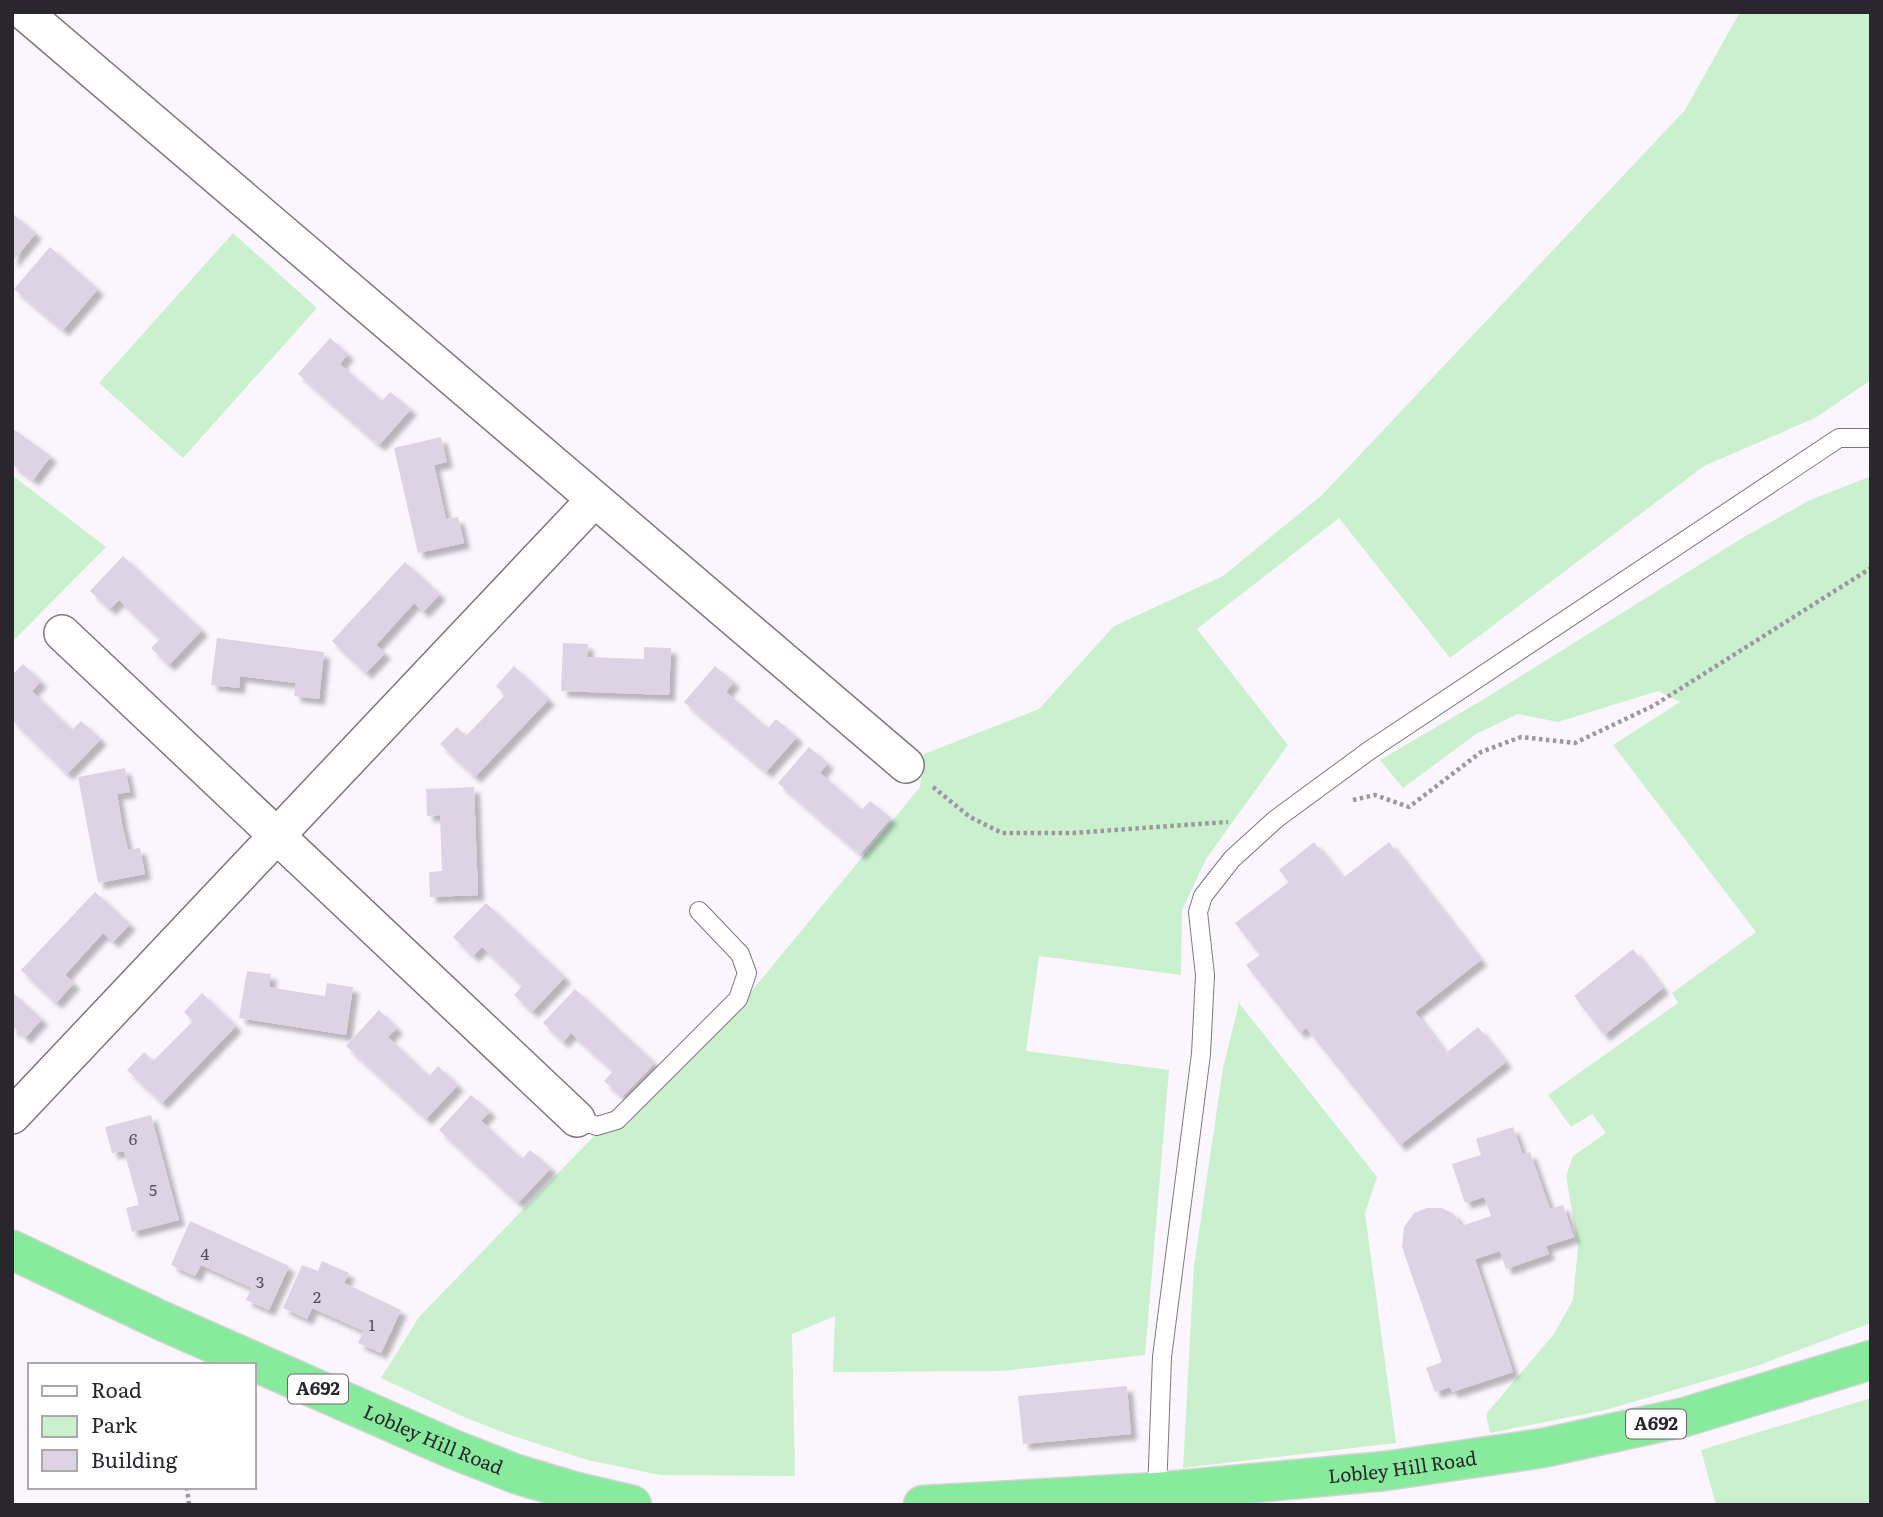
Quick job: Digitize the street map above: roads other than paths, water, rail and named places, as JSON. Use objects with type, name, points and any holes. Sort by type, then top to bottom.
[{"type":"highway","name":"Lobley Hill Road","points":[[12,1250],[160,1321],[256,1363]]},
{"type":"highway","name":"Lobley Hill Road","points":[[923,1505],[1157,1492],[1385,1471],[1543,1448],[1685,1418],[1871,1360]]},
{"type":"highway","name":"Lobley Hill Road","points":[[256,1363],[516,1474],[632,1505]]},
{"type":"street","points":[[24,12],[906,765]]},
{"type":"street","points":[[12,1116],[594,500]]},
{"type":"street","points":[[62,633],[577,1119]]},
{"type":"lane","points":[[1157,1492],[1162,1357],[1201,1054],[1205,975],[1198,912],[1203,896],[1232,859],[1276,819],[1370,750],[1839,438],[1871,438]]},
{"type":"lane","points":[[577,1119],[597,1126],[617,1120],[738,999],[747,973],[740,954],[699,911]]}]
